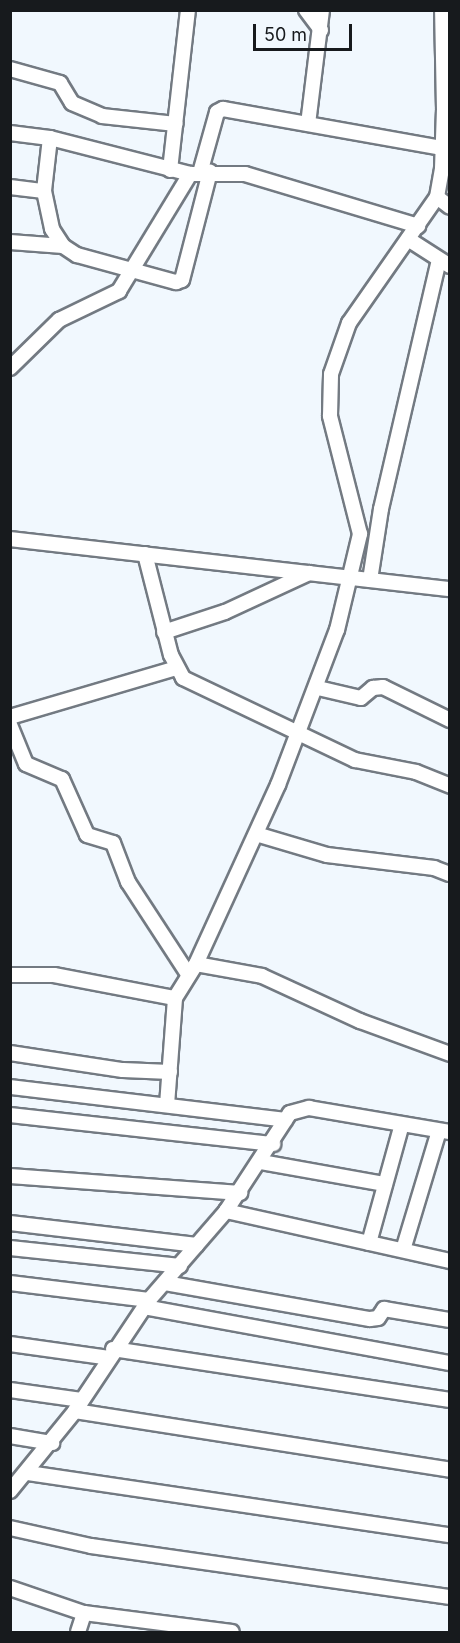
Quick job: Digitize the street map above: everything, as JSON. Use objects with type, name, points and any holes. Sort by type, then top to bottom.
[{"type":"street","points":[[170,170],[188,10]]},
{"type":"street","points":[[306,10],[321,30]]},
{"type":"street","points":[[308,124],[322,10]]},
{"type":"street","points":[[166,1105],[175,998],[192,969],[301,734],[337,630],[359,525],[330,416],[331,374],[349,323],[436,197],[447,110],[446,30],[442,10]]},
{"type":"street","points":[[10,69],[63,84],[72,103],[102,116],[176,124]]},
{"type":"street","points":[[51,138],[44,191],[52,229],[63,246],[77,255],[181,281],[200,173],[217,112],[223,109],[442,148]]},
{"type":"street","points":[[10,133],[51,138],[170,170],[245,174],[279,182],[363,212],[418,226]]},
{"type":"street","points":[[10,368],[59,320],[119,291],[200,173]]},
{"type":"street","points":[[10,187],[44,191]]},
{"type":"street","points":[[436,197],[450,207]]},
{"type":"street","points":[[370,580],[381,509],[444,263],[408,239]]},
{"type":"street","points":[[10,242],[63,246]]},
{"type":"street","points":[[10,538],[450,589]]},
{"type":"street","points":[[145,554],[164,632],[176,668],[183,678],[355,760],[416,772],[450,786]]},
{"type":"street","points":[[164,632],[225,612],[309,573]]},
{"type":"street","points":[[10,717],[176,668]]},
{"type":"street","points":[[318,688],[361,698],[373,688],[383,687],[450,720]]},
{"type":"street","points":[[10,724],[26,764],[62,779],[87,835],[113,843],[128,882],[192,969],[262,976],[360,1022],[450,1054]]},
{"type":"street","points":[[256,834],[327,855],[434,868],[450,874]]},
{"type":"street","points":[[10,975],[54,975],[175,998]]},
{"type":"street","points":[[10,1053],[123,1070],[170,1072]]},
{"type":"street","points":[[10,1087],[285,1120]]},
{"type":"street","points":[[10,1491],[52,1443],[146,1303],[180,1266],[240,1193],[273,1144],[285,1120],[302,1108],[444,1131],[403,1250]]},
{"type":"street","points":[[10,1116],[273,1144]]},
{"type":"street","points":[[369,1243],[402,1124]]},
{"type":"street","points":[[261,1162],[385,1184]]},
{"type":"street","points":[[10,1176],[240,1193]]},
{"type":"street","points":[[226,1211],[450,1261]]},
{"type":"street","points":[[10,1223],[197,1245]]},
{"type":"street","points":[[10,1248],[180,1266]]},
{"type":"street","points":[[10,1283],[146,1303],[450,1363]]},
{"type":"street","points":[[165,1283],[370,1319],[378,1318],[384,1309],[450,1320]]},
{"type":"street","points":[[10,1344],[111,1353],[450,1400]]},
{"type":"street","points":[[10,1390],[78,1405],[450,1470]]},
{"type":"street","points":[[10,1436],[52,1443]]},
{"type":"street","points":[[28,1473],[450,1536]]},
{"type":"street","points":[[10,1528],[91,1546],[450,1596]]},
{"type":"street","points":[[10,1588],[84,1613],[232,1632]]},
{"type":"street","points":[[78,1632],[84,1613]]}]
